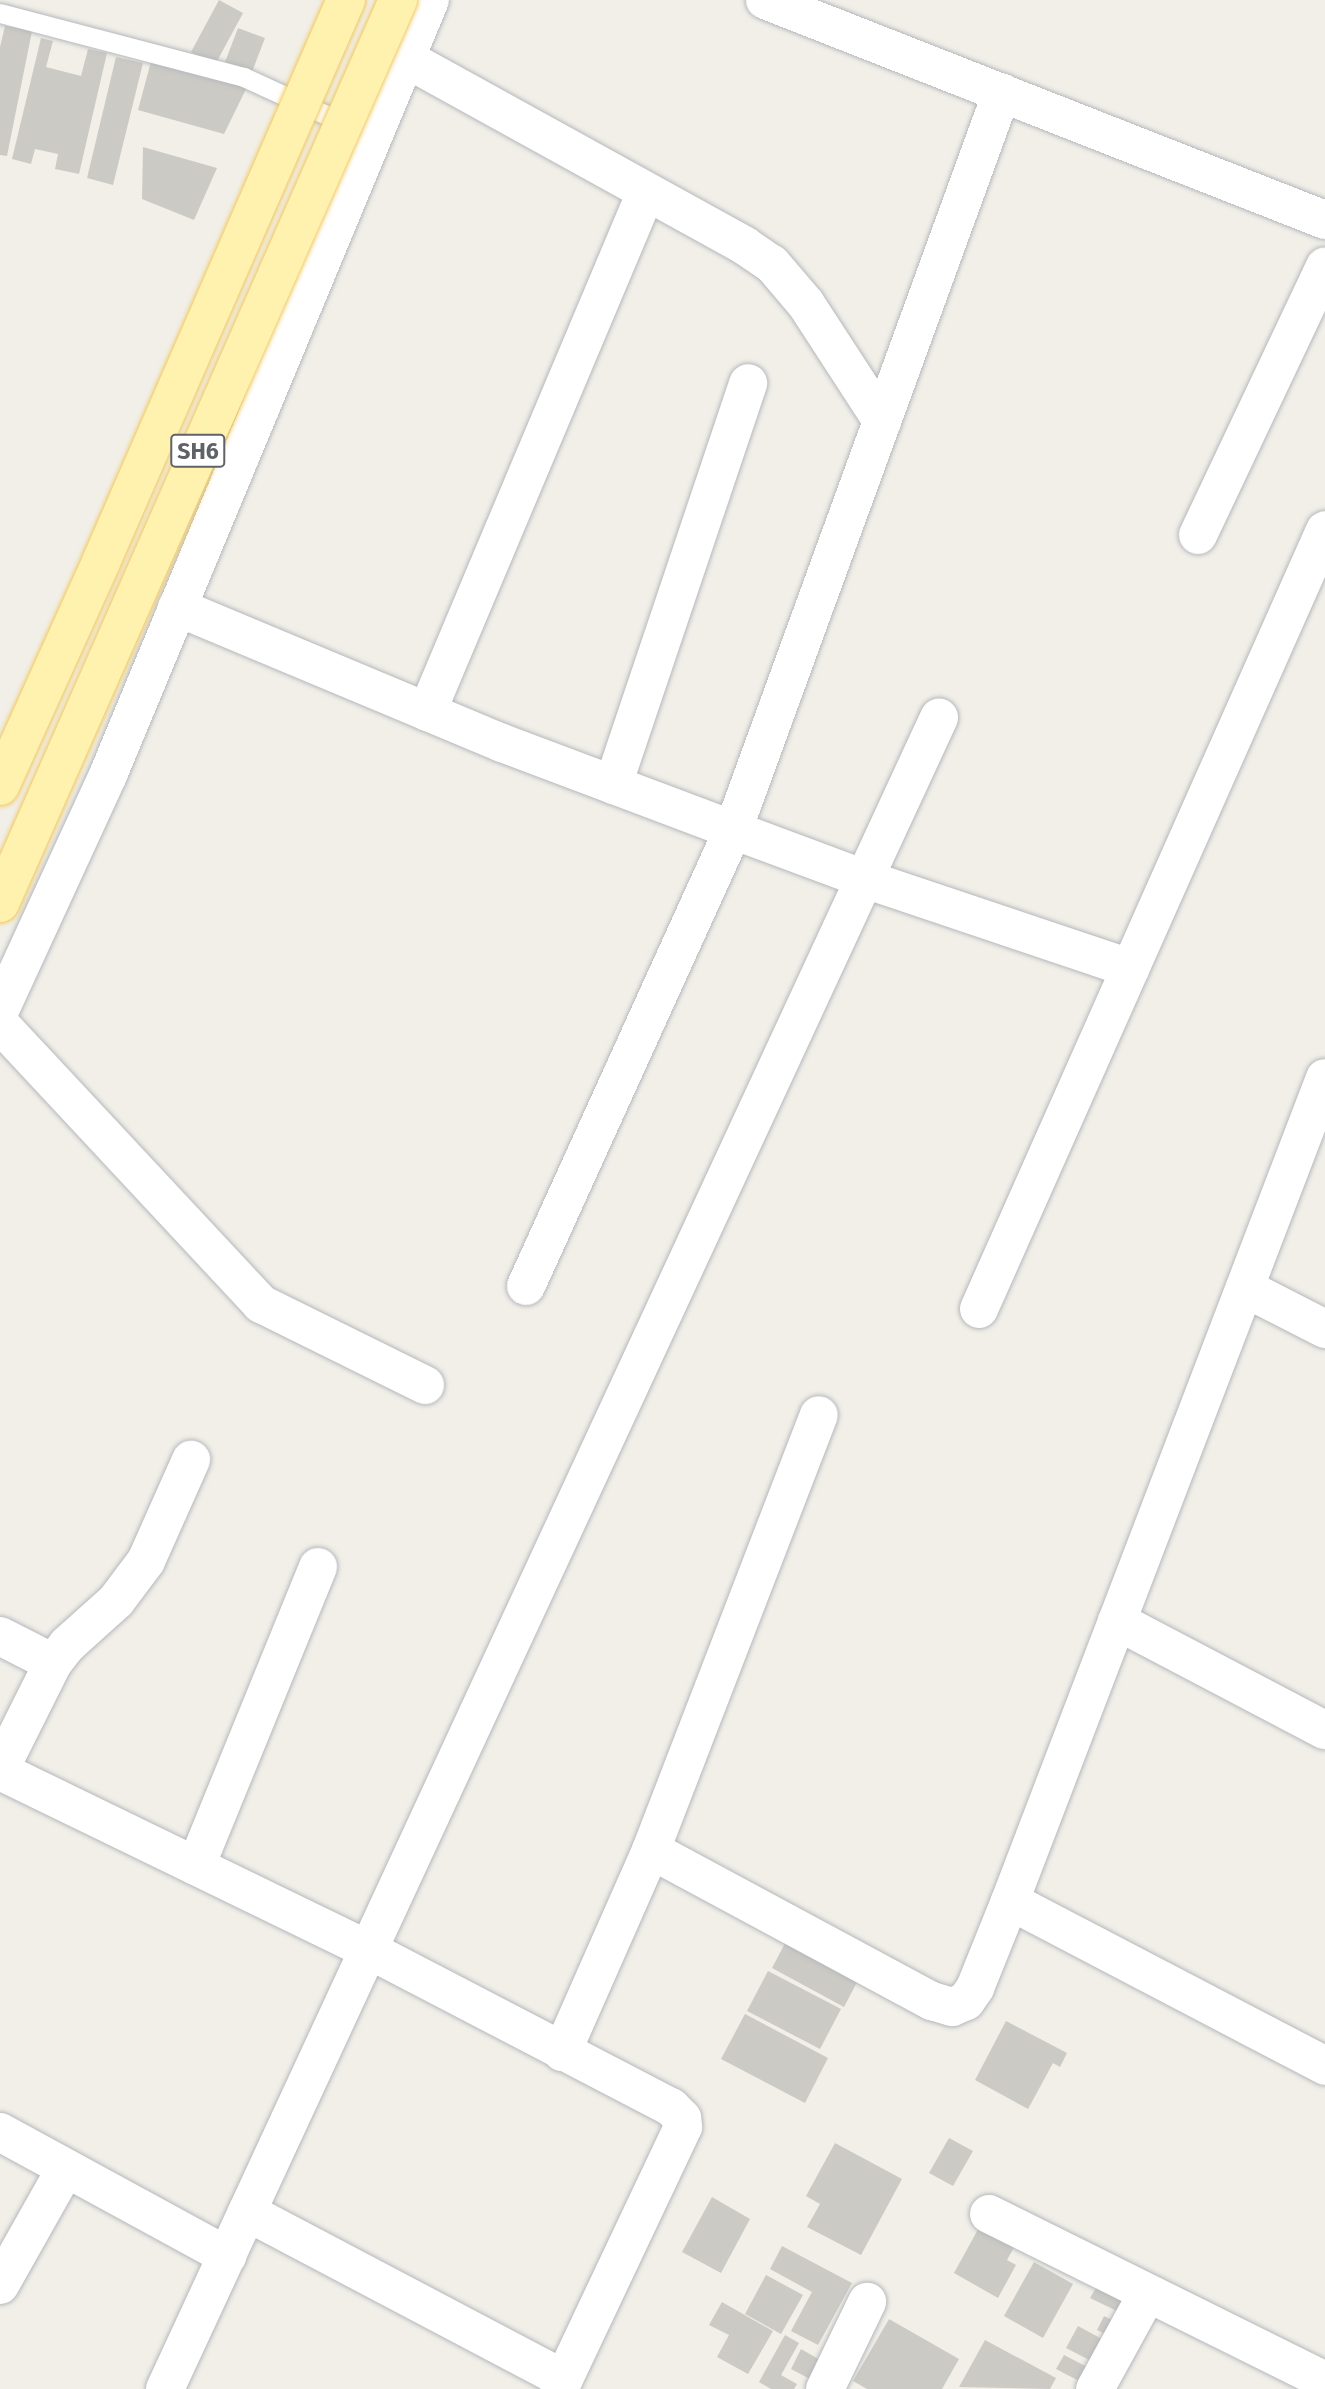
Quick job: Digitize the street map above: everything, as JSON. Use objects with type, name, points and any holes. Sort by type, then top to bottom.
[{"type":"main road","name":"SH6","points":[[0,786],[107,550],[346,0]]},
{"type":"main road","name":"SH6","points":[[0,903],[398,0]]},
{"type":"street","points":[[0,1010],[108,775],[430,0]]},
{"type":"street","points":[[765,0],[1325,220]]},
{"type":"street","points":[[405,58],[745,246],[772,264],[806,304],[882,421]]},
{"type":"street","points":[[526,1286],[733,830],[1002,92]]},
{"type":"street","points":[[427,712],[646,192]]},
{"type":"street","points":[[1198,535],[1325,266]]},
{"type":"street","points":[[613,785],[748,383]]},
{"type":"street","points":[[979,1309],[1325,530]]},
{"type":"street","points":[[177,607],[427,712],[613,785],[865,879],[1130,968]]},
{"type":"street","points":[[165,2389],[939,718]]},
{"type":"street","points":[[0,1024],[261,1304],[425,1385]]},
{"type":"street","points":[[651,1850],[932,2001],[952,2007],[966,2001],[975,1988],[1010,1901],[1325,1078]]},
{"type":"street","points":[[1245,1288],[1325,1329]]},
{"type":"street","points":[[562,2052],[651,1850],[819,1415]]},
{"type":"street","points":[[191,1460],[146,1561],[116,1601],[67,1646],[53,1663],[1,1773],[369,1950],[671,2107],[682,2118],[683,2127],[561,2384],[247,2212]]},
{"type":"street","points":[[197,1866],[318,1567]]},
{"type":"street","points":[[1117,1620],[1325,1730]]},
{"type":"street","points":[[0,1636],[53,1663]]},
{"type":"street","points":[[1010,1901],[1325,2066]]},
{"type":"street","points":[[0,2132],[227,2256]]},
{"type":"street","points":[[0,2285],[66,2168]]},
{"type":"street","points":[[989,2214],[1147,2294],[1320,2368]]},
{"type":"street","points":[[1095,2389],[1147,2294]]},
{"type":"street","points":[[825,2389],[867,2302]]},
{"type":"lane","points":[[0,13],[244,76],[372,136]]},
{"type":"building","points":[[219,0],[243,13],[215,65],[191,52]]},
{"type":"building","points":[[5,26],[32,31],[7,156],[0,155],[0,47]]},
{"type":"building","points":[[238,28],[265,38],[252,72],[225,62]]},
{"type":"building","points":[[41,38],[53,41],[46,67],[81,76],[88,49],[107,53],[79,174],[55,169],[58,154],[35,149],[31,164],[12,159]]},
{"type":"building","points":[[116,57],[143,63],[113,185],[87,178]]},
{"type":"building","points":[[152,58],[249,83],[224,134],[138,110]]},
{"type":"building","points":[[143,147],[217,168],[194,220],[142,199]]},
{"type":"building","points":[[793,1928],[865,1967],[844,2007],[772,1968]]},
{"type":"building","points":[[768,1971],[841,2009],[820,2049],[747,2011]]},
{"type":"building","points":[[745,2014],[828,2058],[805,2103],[721,2059]]},
{"type":"building","points":[[1006,2021],[1067,2053],[1060,2067],[1053,2063],[1028,2109],[975,2080]]},
{"type":"building","points":[[949,2138],[973,2151],[953,2186],[929,2173]]},
{"type":"building","points":[[835,2143],[902,2179],[861,2255],[807,2227],[820,2204],[806,2196]]},
{"type":"building","points":[[712,2197],[750,2219],[721,2273],[682,2252]]},
{"type":"building","points":[[982,2222],[1017,2242],[1007,2260],[1016,2265],[998,2298],[954,2273]]},
{"type":"building","points":[[782,2246],[852,2283],[818,2345],[791,2331],[812,2292],[770,2269]]},
{"type":"building","points":[[1034,2262],[1073,2284],[1043,2338],[1004,2316]]},
{"type":"building","points":[[766,2275],[803,2295],[781,2334],[745,2314]]},
{"type":"building","points":[[1101,2279],[1130,2295],[1121,2313],[1090,2298]]},
{"type":"building","points":[[722,2302],[773,2331],[748,2374],[717,2357],[729,2335],[709,2325]]},
{"type":"building","points":[[1104,2316],[1114,2321],[1107,2335],[1097,2330]]},
{"type":"building","points":[[889,2319],[959,2359],[942,2389],[867,2389],[853,2381]]},
{"type":"building","points":[[1078,2326],[1111,2344],[1099,2365],[1066,2348]]},
{"type":"building","points":[[785,2335],[799,2343],[781,2375],[797,2384],[794,2389],[771,2389],[759,2382]]},
{"type":"building","points":[[985,2340],[1056,2378],[1050,2389],[959,2387]]},
{"type":"building","points":[[801,2349],[820,2360],[810,2379],[791,2369]]},
{"type":"building","points":[[1064,2355],[1091,2369],[1083,2383],[1056,2369]]}]
